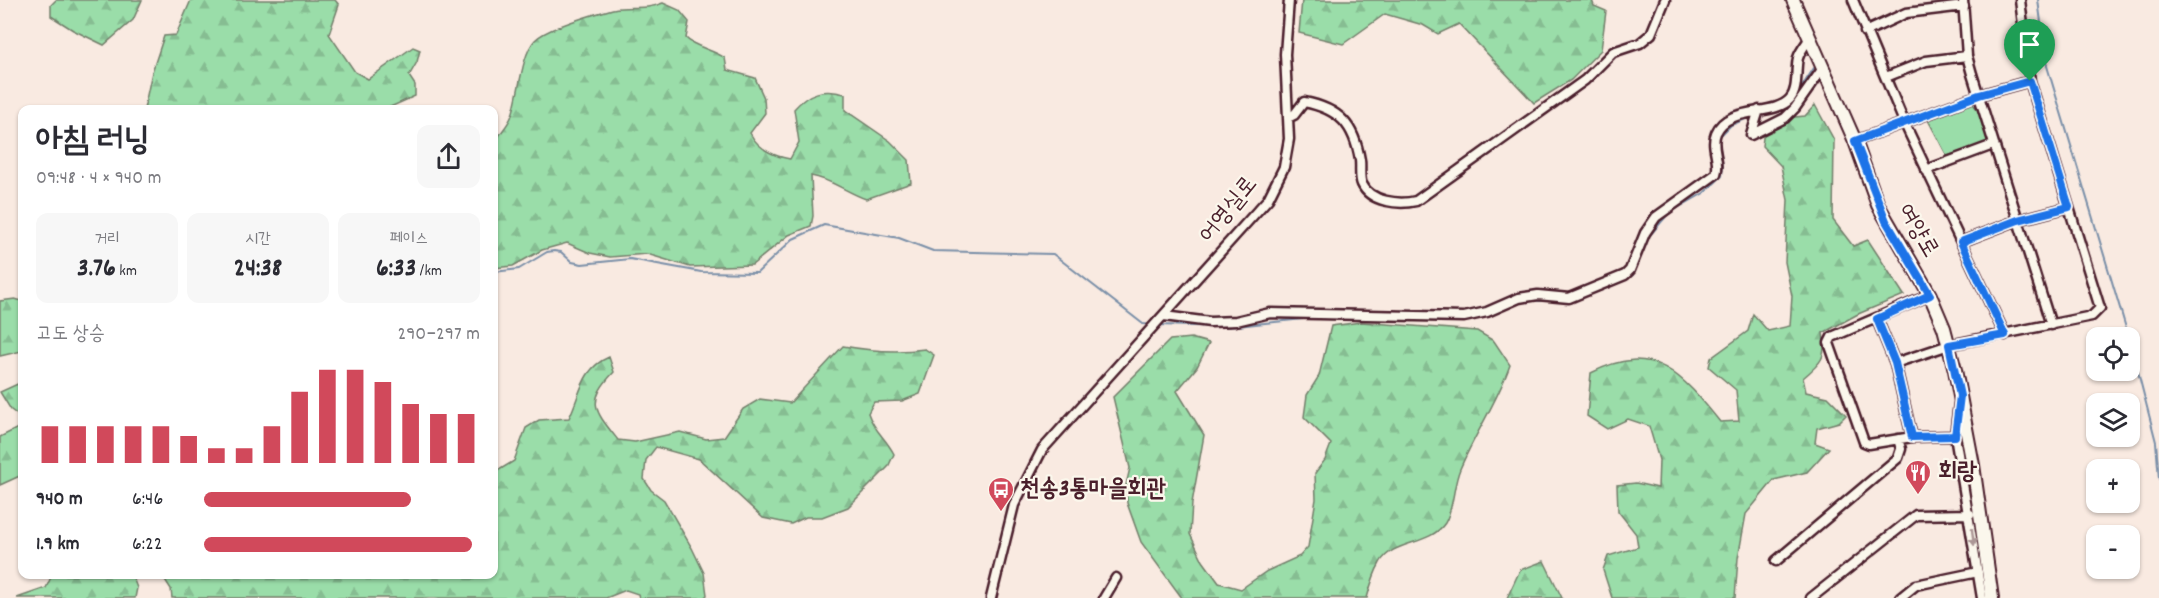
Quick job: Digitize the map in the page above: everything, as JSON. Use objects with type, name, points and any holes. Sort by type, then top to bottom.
[{"type":"street","name":"어영실로","points":[[991,598],[1014,505],[1042,450],[1268,199],[1284,167],[1289,139],[1285,54],[1289,0]]},
{"type":"street","points":[[1288,118],[1294,115],[1304,102],[1331,111],[1345,122],[1356,137],[1362,183],[1372,195],[1389,202],[1416,201],[1585,81],[1613,52],[1640,43],[1651,34],[1665,0]]},
{"type":"street","points":[[1853,0],[1904,122],[2005,335]]},
{"type":"street","points":[[1895,363],[1949,345],[2092,316],[2100,308],[2030,81],[2020,0]]},
{"type":"street","name":"여양로","points":[[1795,1],[1855,141],[1886,221],[1930,295],[1949,345],[1975,476],[1992,598]]},
{"type":"street","points":[[1865,32],[1906,14],[1964,3],[1967,56],[2051,325]]},
{"type":"street","points":[[1162,317],[1210,322],[1236,321],[1270,313],[1464,317],[1487,312],[1519,298],[1538,296],[1569,298],[1625,275],[1630,270],[1644,234],[1656,217],[1716,174],[1719,166],[1714,141],[1717,130],[1739,115],[1785,103],[1792,97],[1798,57],[1810,38]]},
{"type":"street","points":[[1886,77],[1926,61],[1967,56]]},
{"type":"street","points":[[1759,110],[1751,135],[1785,118],[1796,108],[1823,68]]},
{"type":"street","points":[[1855,141],[1979,95],[2030,81]]},
{"type":"street","points":[[1926,170],[1993,145]]},
{"type":"street","points":[[1961,242],[2018,220],[2069,207]]},
{"type":"street","points":[[1930,295],[1832,337],[1828,343],[1864,442],[1869,444],[1912,437],[1955,436]]},
{"type":"street","points":[[1877,319],[1895,363],[1912,437]]},
{"type":"street","points":[[1960,396],[1955,436],[1970,514],[1982,598]]},
{"type":"street","points":[[1776,561],[1898,458],[1901,449],[1898,439]]},
{"type":"street","points":[[1810,598],[1916,515],[1970,514]]},
{"type":"street","points":[[1900,598],[1916,585],[1977,572]]},
{"type":"street","points":[[1104,598],[1116,578]]},
{"type":"green space","points":[[56,0],[142,0],[133,20],[104,45],[51,16],[51,5]]},
{"type":"green space","points":[[191,0],[335,0],[339,5],[329,34],[355,72],[368,79],[413,47],[420,50],[417,62],[409,76],[415,85],[415,96],[395,105],[145,105],[152,72],[164,36],[176,35]]},
{"type":"green space","points":[[1302,0],[1592,0],[1594,6],[1606,11],[1601,50],[1571,80],[1534,103],[1459,24],[1438,34],[1423,25],[1385,14],[1343,44],[1299,33]]},
{"type":"green space","points":[[663,3],[679,10],[689,22],[686,38],[689,41],[725,58],[727,70],[755,78],[764,98],[765,113],[750,133],[753,139],[772,154],[790,159],[799,142],[794,109],[800,103],[817,93],[830,91],[845,94],[845,110],[890,141],[909,160],[911,183],[866,199],[811,176],[813,216],[811,226],[789,235],[752,265],[690,267],[647,254],[610,257],[590,253],[567,243],[542,250],[513,266],[498,268],[498,138],[512,115],[523,65],[530,47],[535,40],[550,30],[584,18],[613,9],[650,7]]},
{"type":"green space","points":[[1972,103],[1978,110],[1988,139],[1985,144],[1947,156],[1928,120]]},
{"type":"green space","points":[[1815,105],[1834,140],[1833,220],[1853,246],[1868,240],[1904,295],[1858,314],[1823,333],[1824,348],[1821,359],[1803,378],[1806,392],[1828,397],[1846,415],[1839,422],[1817,428],[1815,443],[1829,448],[1807,472],[1774,480],[1746,514],[1738,558],[1735,598],[1612,598],[1603,570],[1608,556],[1638,547],[1636,534],[1618,511],[1617,485],[1636,483],[1658,488],[1659,460],[1649,426],[1628,419],[1607,429],[1587,416],[1591,373],[1613,364],[1632,360],[1665,367],[1693,390],[1720,422],[1739,421],[1736,390],[1709,367],[1711,358],[1748,331],[1753,314],[1768,331],[1790,326],[1792,296],[1785,262],[1788,200],[1781,166],[1762,146],[1764,130],[1785,118],[1805,116]]},
{"type":"green space","points":[[18,300],[18,352],[0,356],[0,301]]},
{"type":"green space","points":[[1361,322],[1477,331],[1494,341],[1510,365],[1460,469],[1445,523],[1430,536],[1393,550],[1386,556],[1376,571],[1367,598],[1182,598],[1141,542],[1127,503],[1126,485],[1130,468],[1113,397],[1170,340],[1191,338],[1209,343],[1197,367],[1177,391],[1204,435],[1192,503],[1190,534],[1203,561],[1219,583],[1241,589],[1267,571],[1300,556],[1308,547],[1316,499],[1315,473],[1325,460],[1331,444],[1304,417],[1307,395],[1319,376],[1331,326]]},
{"type":"green space","points":[[843,346],[884,351],[925,349],[934,355],[920,394],[902,401],[874,402],[868,413],[873,425],[894,454],[888,467],[848,507],[822,517],[806,517],[791,524],[763,518],[699,459],[656,447],[646,460],[644,479],[651,490],[664,500],[692,548],[704,573],[707,595],[704,598],[639,598],[638,594],[626,590],[606,598],[172,598],[171,589],[165,579],[498,579],[498,471],[514,461],[526,428],[539,420],[569,418],[587,375],[600,362],[609,357],[614,372],[599,391],[596,406],[603,421],[618,440],[635,442],[680,432],[706,439],[724,437],[743,409],[760,399],[790,403]]},
{"type":"green space","points":[[18,384],[18,415],[11,410],[0,392]]},
{"type":"green space","points":[[18,428],[18,477],[0,485],[0,437]]},
{"type":"green space","points":[[1544,561],[1562,598],[1507,598],[1520,570]]},
{"type":"green space","points":[[50,579],[134,579],[137,588],[135,598],[17,598],[46,588]]},
{"type":"waterway","points":[[2038,0],[2047,66],[2126,327]]},
{"type":"waterway","points":[[1797,94],[1814,68]]},
{"type":"waterway","points":[[1645,241],[1669,213],[1704,193],[1722,176],[1723,165],[1718,138],[1731,125],[1753,116]]},
{"type":"waterway","points":[[498,272],[519,269],[547,252],[554,251],[561,252],[572,262],[582,264],[630,259],[701,272],[757,273],[793,239],[824,225],[899,238],[933,251],[1053,254],[1143,324],[1152,325]]},
{"type":"waterway","points":[[1570,302],[1633,275],[1637,263]]},
{"type":"waterway","points":[[1525,301],[1561,301]]},
{"type":"waterway","points":[[1424,320],[1463,322],[1492,314]]},
{"type":"waterway","points":[[1157,325],[1228,327],[1313,318]]},
{"type":"waterway","points":[[2140,380],[2156,442],[2159,479]]},
{"type":"place","name":"회랑","points":[[1918,496]]},
{"type":"place","name":"천송3통마을회관","points":[[1001,513]]},
{"type":"route","points":[[2030,81],[2069,207],[2018,220],[1961,242],[2005,335],[1949,345],[1960,396],[1955,421],[1955,436],[1912,437],[1895,363],[1877,319],[1930,295],[1878,205],[1855,141],[1979,95],[2030,81]]}]
